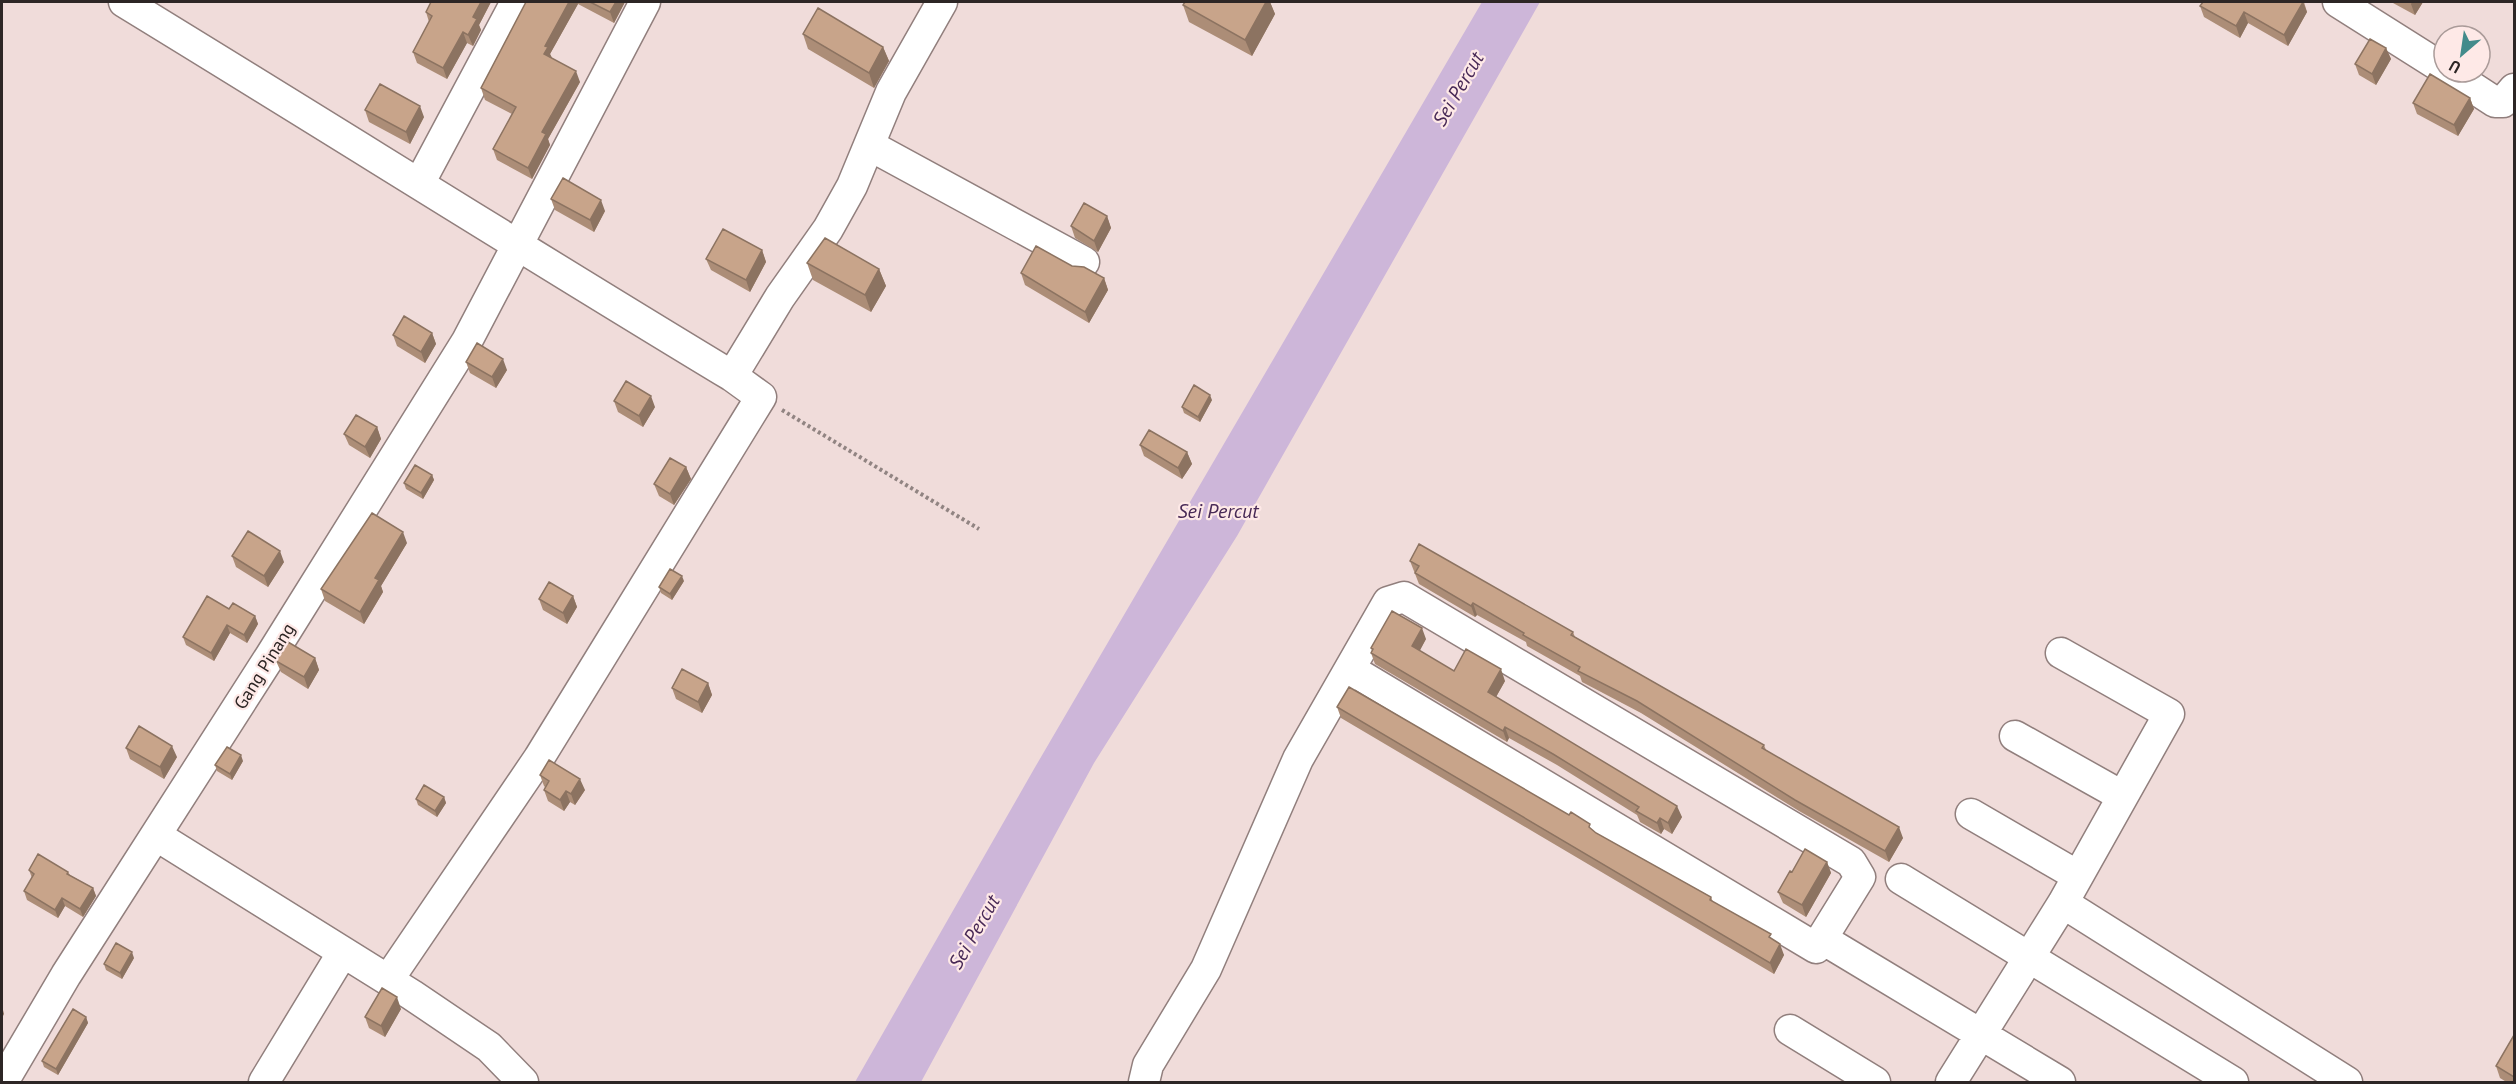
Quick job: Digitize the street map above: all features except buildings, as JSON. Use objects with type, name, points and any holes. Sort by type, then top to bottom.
[{"type":"street","points":[[124,2],[420,182],[517,246],[732,376],[761,397],[539,758],[388,980]]},
{"type":"street","points":[[420,182],[516,2]]},
{"type":"street","name":"Gang Pinang","points":[[3,1083],[66,975],[157,836],[467,341],[645,2]]},
{"type":"street","points":[[732,376],[780,297],[828,230],[852,186],[891,92],[942,2]]},
{"type":"street","points":[[2338,2],[2432,61]]},
{"type":"street","points":[[2468,84],[2496,102],[2503,102],[2514,89]]},
{"type":"street","points":[[869,145],[1084,262]]},
{"type":"street","points":[[1144,1083],[1149,1065],[1206,969],[1298,759],[1388,602],[1404,597],[1851,862],[1860,877],[1816,948],[1350,669]]},
{"type":"street","points":[[1951,1083],[2078,876],[2169,714],[2061,653]]},
{"type":"street","points":[[2015,736],[2122,796]]},
{"type":"street","points":[[1971,814],[2078,876]]},
{"type":"street","points":[[157,836],[388,980],[489,1047],[522,1083]]},
{"type":"street","points":[[1901,879],[2234,1083]]},
{"type":"street","points":[[2062,903],[2347,1083]]},
{"type":"street","points":[[1834,946],[2060,1083]]},
{"type":"street","points":[[264,1083],[343,952]]},
{"type":"street","points":[[1790,1030],[1875,1083]]},
{"type":"path","points":[[761,397],[980,529]]},
{"type":"water","name":"Sei Percut","points":[[1482,2],[1540,2],[1237,536],[1094,763],[921,1082],[855,1082],[1034,769]]}]
